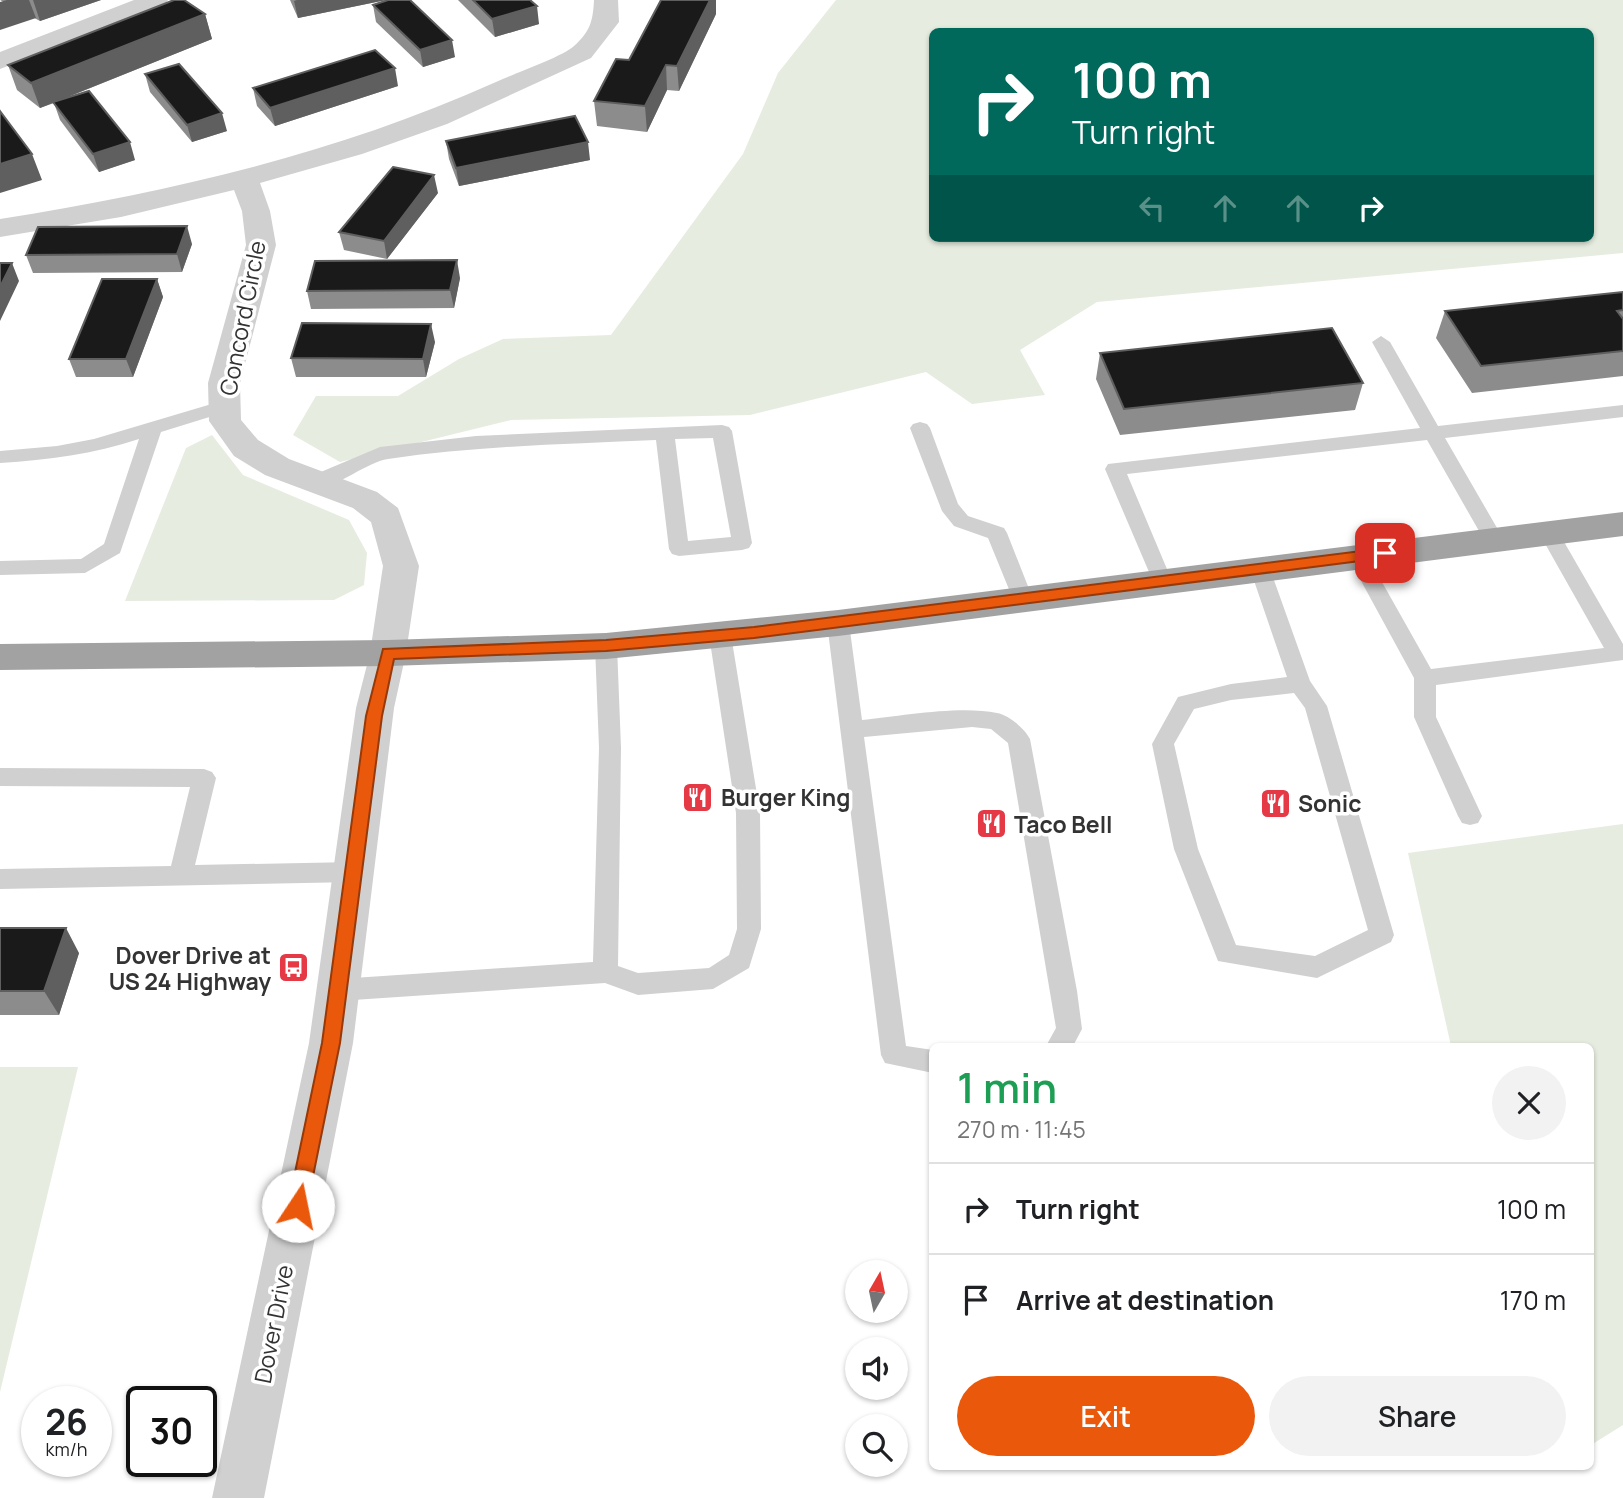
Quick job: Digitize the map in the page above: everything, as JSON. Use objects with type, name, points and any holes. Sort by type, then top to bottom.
[{"type":"highway","points":[[0,657],[388,653],[606,646],[838,623],[1623,524]]},
{"type":"street","points":[[0,228],[94,214],[244,179],[352,148],[437,118],[582,53],[606,22],[606,0]]},
{"type":"street","points":[[0,61],[146,1]]},
{"type":"street","name":"Concord Circle","points":[[244,179],[256,211],[261,245],[224,383],[225,421],[246,449],[277,467],[365,500],[386,516],[401,566],[388,653]]},
{"type":"street","name":"Dover Drive","points":[[238,1498],[331,1043],[375,708],[388,653]]},
{"type":"lane","points":[[1381,342],[1494,540]]},
{"type":"lane","points":[[0,457],[73,451],[131,436],[184,415],[225,406]]},
{"type":"lane","points":[[1161,581],[1115,469],[1623,411]]},
{"type":"lane","points":[[0,568],[85,566],[113,548],[153,427]]},
{"type":"lane","points":[[920,428],[949,506],[961,521],[998,533],[1022,599]]},
{"type":"lane","points":[[316,482],[380,453],[476,442],[722,431],[742,543],[679,548],[665,434]]},
{"type":"lane","points":[[1425,678],[1618,654],[1549,533]]},
{"type":"lane","points":[[1358,557],[1425,678],[1425,717],[1470,816]]},
{"type":"lane","points":[[1260,569],[1300,684],[1316,706],[1382,935],[1317,967],[1227,954],[1186,849],[1163,744],[1186,703],[1231,692],[1300,684]]},
{"type":"lane","points":[[838,623],[894,1055],[929,1061]]},
{"type":"lane","points":[[338,990],[605,972],[638,984],[713,978],[740,961],[749,929],[748,813],[720,635]]},
{"type":"lane","points":[[605,972],[610,748],[606,646]]},
{"type":"lane","points":[[852,729],[972,719],[996,721],[1019,739],[1064,991],[1069,1029],[1061,1043]]},
{"type":"lane","points":[[0,777],[204,778],[180,877]]},
{"type":"lane","points":[[0,879],[354,872]]},
{"type":"shaded area","points":[[836,0],[1623,0],[1623,253],[1097,302],[1020,350],[1045,395],[972,404],[926,372],[750,415],[511,420],[340,462],[293,435],[316,396],[398,396],[459,359],[503,339],[611,335],[743,154],[778,73]]},
{"type":"shaded area","points":[[212,435],[243,475],[349,520],[367,553],[364,585],[334,600],[125,601],[186,448]]},
{"type":"shaded area","points":[[1623,824],[1623,1425],[1594,1443],[1594,1043],[1450,1043],[1408,853]]},
{"type":"shaded area","points":[[0,1067],[78,1067],[0,1392]]},
{"type":"building","points":[[174,0],[184,0],[205,14],[31,83],[8,65]]},
{"type":"building","points":[[388,0],[410,0],[452,40],[420,50],[373,5]]},
{"type":"building","points":[[473,0],[530,0],[537,6],[492,19]]},
{"type":"building","points":[[661,0],[710,0],[677,66],[666,65],[645,106],[594,101],[616,59],[629,60]]},
{"type":"building","points":[[375,50],[395,68],[270,108],[253,88]]},
{"type":"building","points":[[179,64],[222,113],[187,125],[145,74]]},
{"type":"building","points":[[89,91],[130,142],[93,154],[53,102]]},
{"type":"building","points":[[0,111],[32,154],[0,164]]},
{"type":"building","points":[[575,116],[588,142],[456,168],[446,141]]},
{"type":"building","points":[[393,167],[434,175],[384,241],[339,232]]},
{"type":"building","points":[[187,226],[177,254],[26,255],[38,227]]},
{"type":"building","points":[[457,260],[450,290],[307,291],[315,261]]},
{"type":"building","points":[[0,263],[12,263],[0,287]]},
{"type":"building","points":[[102,279],[157,279],[126,359],[69,359]]},
{"type":"building","points":[[1623,292],[1623,310],[1617,311],[1623,319],[1623,351],[1481,366],[1445,311]]},
{"type":"building","points":[[302,323],[431,324],[423,359],[291,358]]},
{"type":"building","points":[[1332,328],[1363,383],[1124,409],[1100,353]]},
{"type":"building","points":[[0,928],[66,928],[44,991],[0,991]]},
{"type":"place","name":"Burger King","points":[[698,797]]},
{"type":"place","name":"Sonic","points":[[1275,803]]},
{"type":"place","name":"Taco Bell","points":[[991,824]]},
{"type":"place","name":"Dover Drive at US 24 Highway","points":[[294,968]]},
{"type":"route","points":[[298,1206],[331,1043],[375,708],[388,653],[606,646],[754,632],[1385,553]]}]
